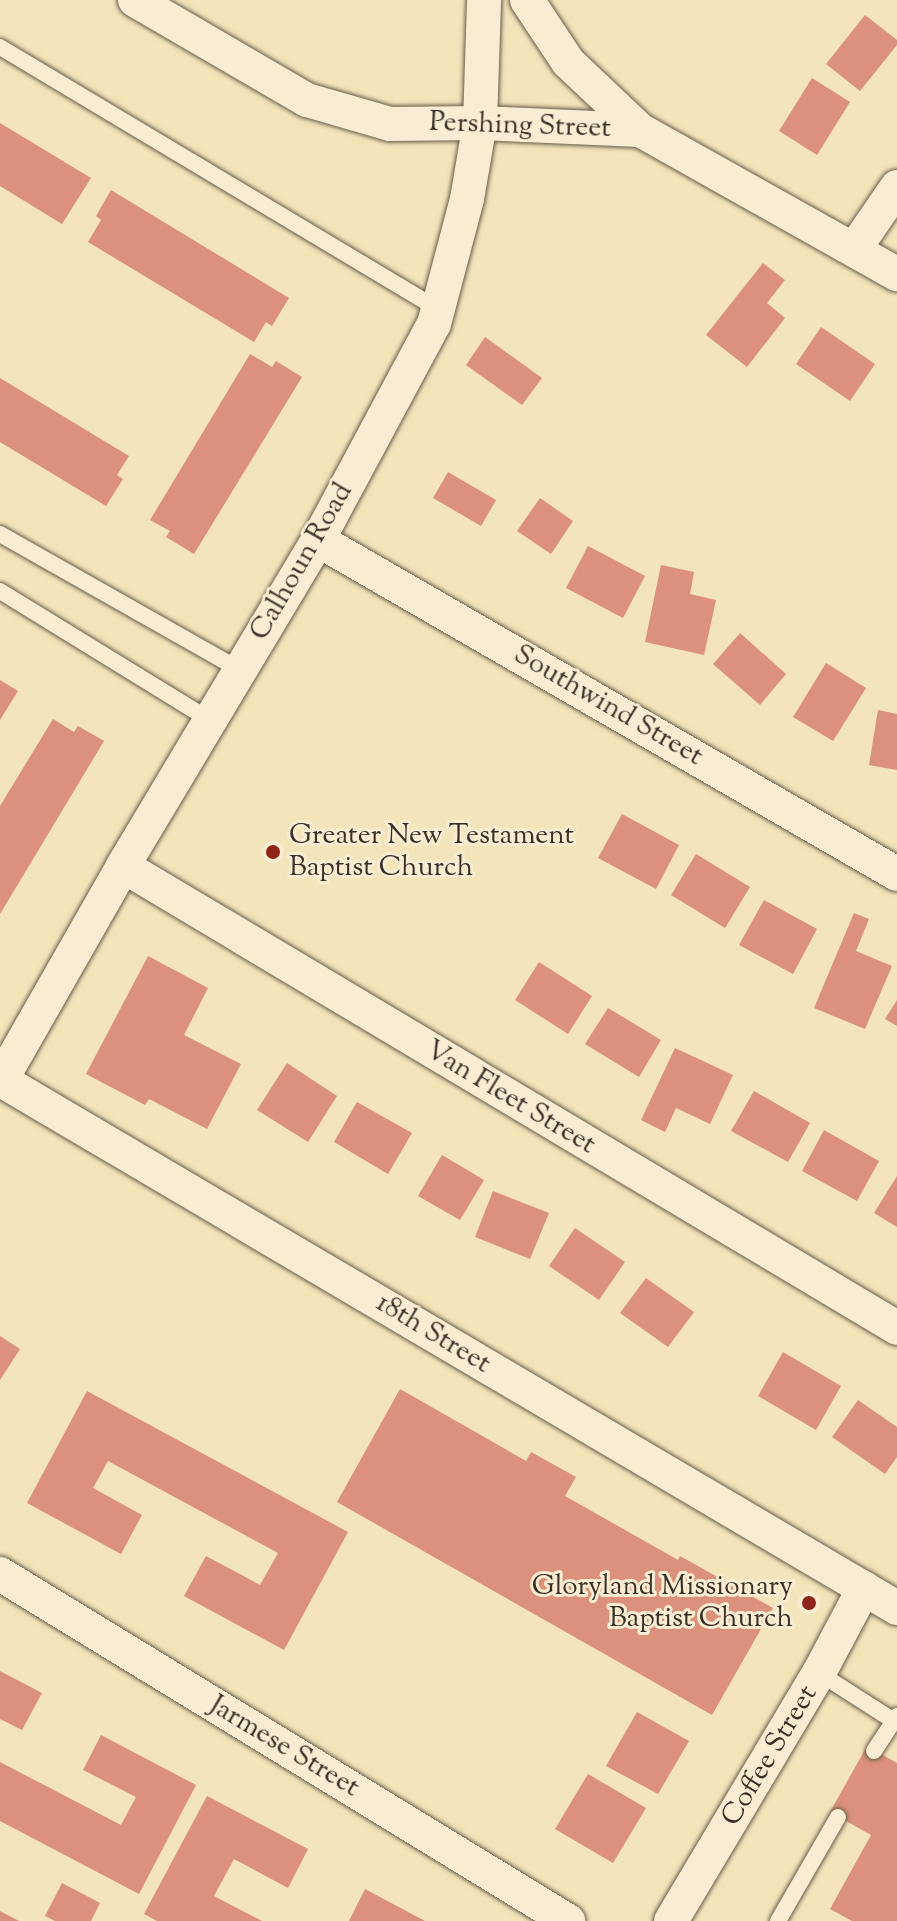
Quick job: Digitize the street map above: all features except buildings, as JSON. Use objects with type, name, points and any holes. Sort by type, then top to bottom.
[{"type":"street","name":"Pershing Street","points":[[135,0],[307,100],[390,124],[480,123],[640,130],[897,274]]},
{"type":"street","name":"Calhoun Road","points":[[3,1071],[318,540],[434,324],[467,199],[480,123],[484,0]]},
{"type":"street","points":[[527,0],[568,62],[640,130]]},
{"type":"street","points":[[855,248],[897,187]]},
{"type":"street","name":"Southwind Street","points":[[318,540],[897,874]]},
{"type":"street","name":"Van Fleet Street","points":[[123,866],[897,1328]]},
{"type":"street","name":"18th Street","points":[[3,1071],[897,1608]]},
{"type":"street","name":"Jarmese Street","points":[[0,1574],[568,1921]]},
{"type":"street","name":"Coffee Street","points":[[671,1921],[819,1673],[864,1588]]},
{"type":"lane","points":[[0,47],[438,309]]},
{"type":"lane","points":[[0,534],[239,669]]},
{"type":"lane","points":[[0,591],[210,720]]},
{"type":"lane","points":[[819,1673],[895,1718],[874,1751]]},
{"type":"lane","points":[[778,1921],[838,1817]]},
{"type":"place","name":"Greater New Testament Baptist Church","points":[[273,852]]},
{"type":"place","name":"Gloryland Missionary Baptist Church","points":[[809,1603]]}]
